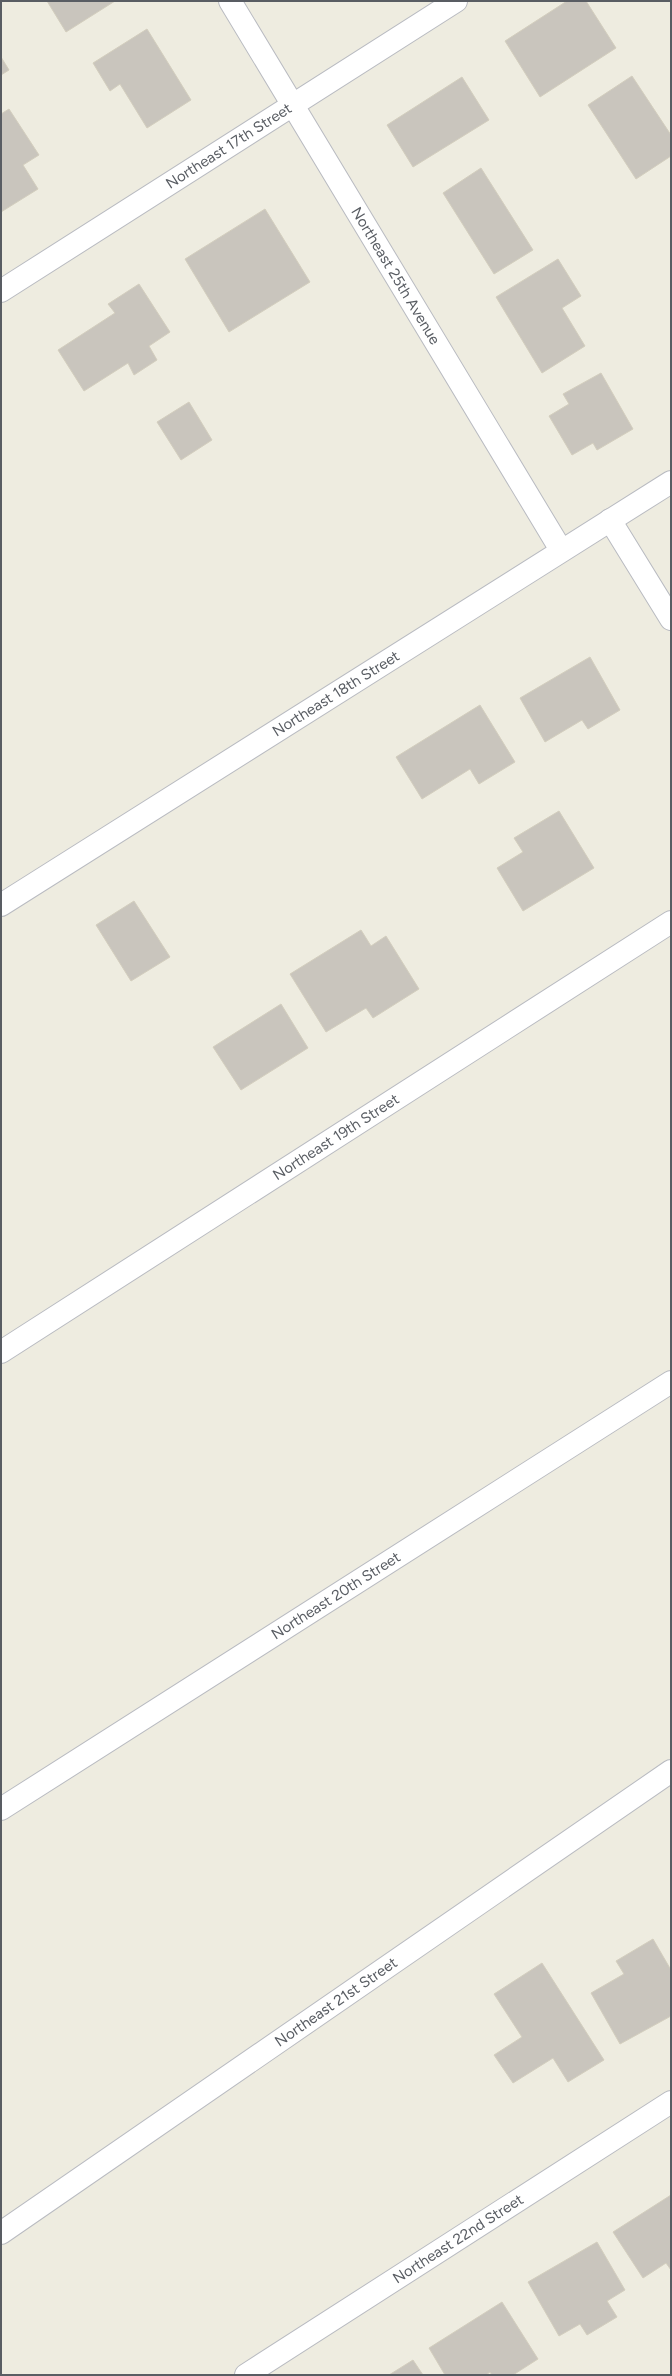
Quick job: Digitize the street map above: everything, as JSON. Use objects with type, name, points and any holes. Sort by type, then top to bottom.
[{"type":"street","name":"Northeast 25th Avenue","points":[[230,1],[294,104],[561,550]]},
{"type":"street","name":"Northeast 17th Street","points":[[1,291],[456,1]]},
{"type":"street","name":"Northeast 18th Street","points":[[1,905],[561,550],[671,482]]},
{"type":"street","points":[[610,520],[671,620]]},
{"type":"street","name":"Northeast 19th Street","points":[[1,1352],[671,922]]},
{"type":"street","name":"Northeast 20th Street","points":[[1,1809],[671,1382]]},
{"type":"street","name":"Northeast 21st Street","points":[[1,2233],[671,1771]]},
{"type":"street","name":"Northeast 22nd Street","points":[[246,2375],[671,2102]]},
{"type":"building","points":[[47,1],[115,1],[66,32]]},
{"type":"building","points":[[567,1],[586,1],[616,48],[540,97],[505,41]]},
{"type":"building","points":[[147,29],[191,100],[147,128],[120,84],[110,91],[93,63]]},
{"type":"building","points":[[1,57],[9,70],[1,75]]},
{"type":"building","points":[[632,76],[671,135],[671,156],[636,179],[588,105]]},
{"type":"building","points":[[462,77],[489,120],[413,167],[387,125]]},
{"type":"building","points":[[9,109],[39,155],[23,165],[38,189],[1,212],[1,114]]},
{"type":"building","points":[[481,168],[533,250],[494,274],[443,193]]},
{"type":"building","points":[[265,209],[310,282],[229,332],[185,259]]},
{"type":"building","points":[[558,259],[581,296],[562,308],[585,346],[542,373],[496,297]]},
{"type":"building","points":[[139,284],[170,332],[149,346],[157,360],[134,375],[128,363],[84,391],[58,350],[115,313],[108,304]]},
{"type":"building","points":[[601,373],[633,429],[597,450],[593,443],[572,455],[549,416],[569,404],[563,394]]},
{"type":"building","points":[[189,402],[212,440],[181,460],[157,422]]},
{"type":"building","points":[[590,657],[620,710],[588,729],[582,720],[545,742],[520,698]]},
{"type":"building","points":[[480,705],[515,762],[479,784],[470,769],[422,799],[396,757]]},
{"type":"building","points":[[559,811],[594,868],[523,911],[497,868],[523,852],[514,838]]},
{"type":"building","points":[[134,901],[170,957],[131,981],[96,925]]},
{"type":"building","points":[[361,930],[371,946],[386,936],[419,989],[373,1018],[366,1008],[326,1032],[290,974]]},
{"type":"building","points":[[281,1004],[308,1048],[241,1090],[213,1047]]},
{"type":"building","points":[[653,1939],[671,1970],[671,2016],[620,2044],[591,1993],[624,1974],[616,1961]]},
{"type":"building","points":[[542,1963],[604,2060],[568,2082],[553,2058],[513,2083],[494,2055],[522,2037],[494,1994]]},
{"type":"building","points":[[671,2195],[671,2270],[666,2263],[643,2278],[613,2232]]},
{"type":"building","points":[[597,2242],[625,2290],[607,2301],[617,2317],[587,2335],[580,2324],[559,2336],[528,2282]]},
{"type":"building","points":[[502,2302],[538,2359],[513,2375],[492,2375],[490,2372],[486,2375],[445,2375],[429,2348]]},
{"type":"building","points":[[413,2360],[423,2375],[389,2375]]}]
